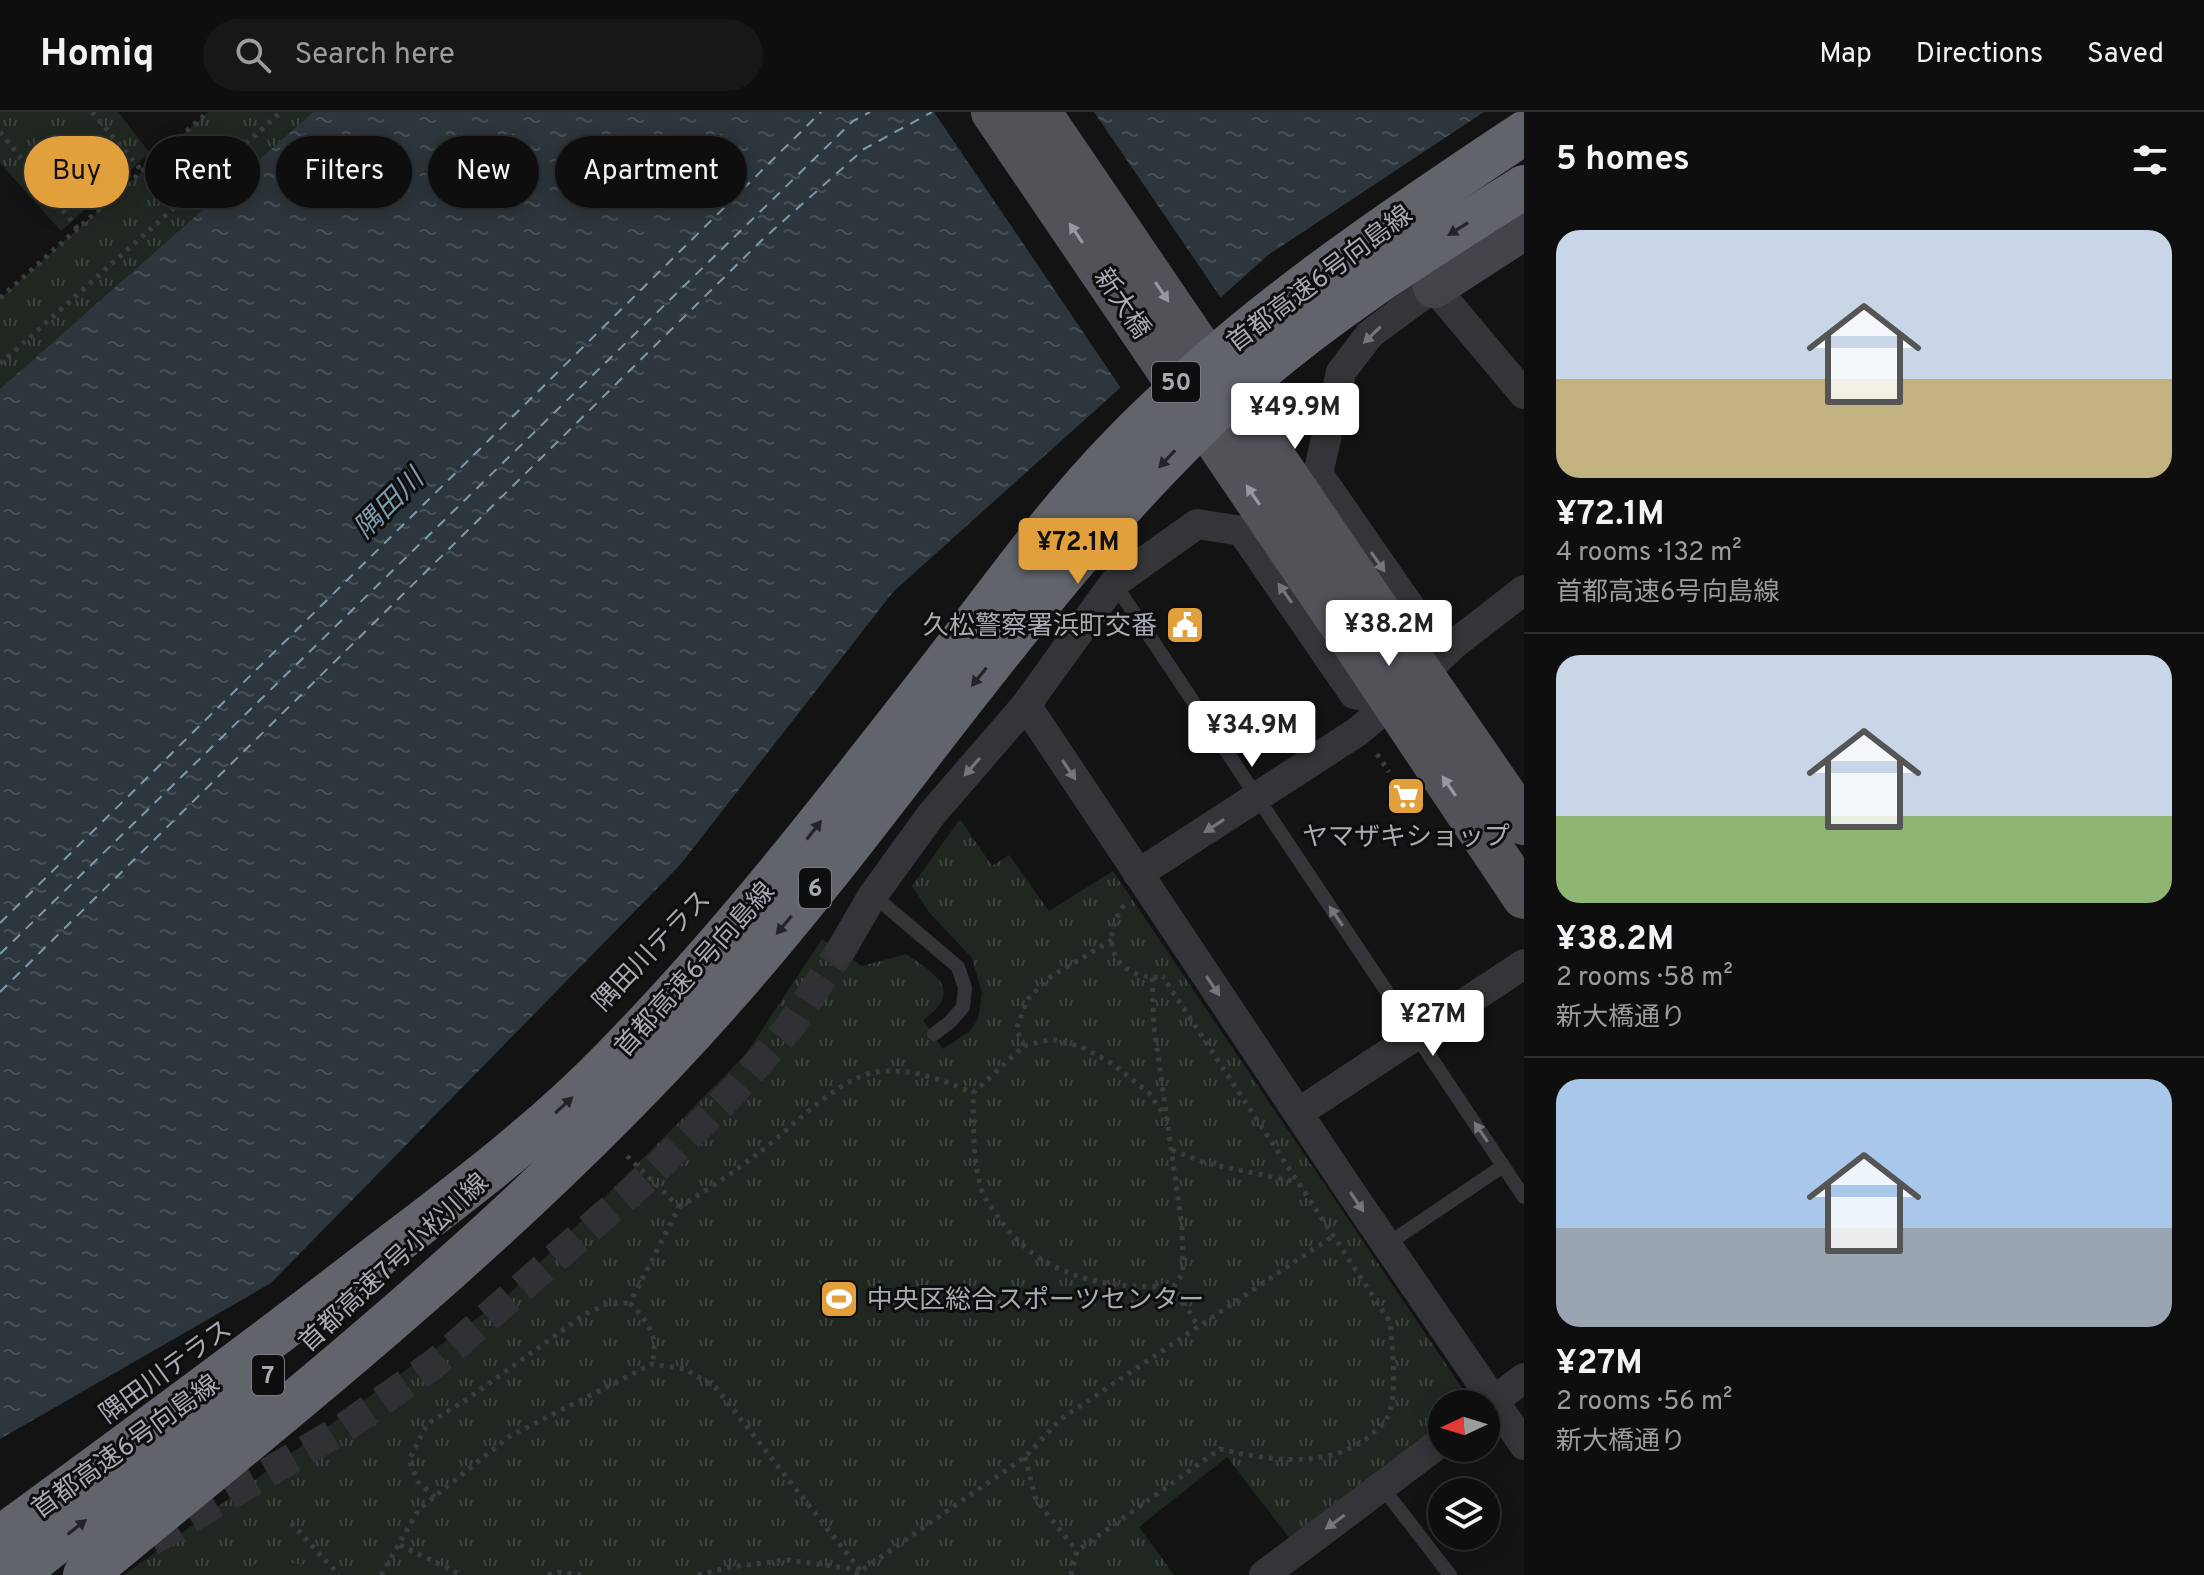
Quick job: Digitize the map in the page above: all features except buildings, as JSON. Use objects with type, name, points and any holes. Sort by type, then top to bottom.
[{"type":"highway","name":"首都高速6号向島線","points":[[0,1538],[281,1331],[506,1157],[607,1066],[693,974],[777,877],[1034,544],[1128,439],[1243,332],[1295,291],[1401,214],[1524,133]]},
{"type":"highway","name":"首都高速6号向島線","points":[[85,1575],[336,1368],[530,1197],[632,1098],[724,998],[806,899],[975,681],[1107,524],[1224,402],[1291,345],[1349,303],[1524,187]]},
{"type":"highway","name":"首都高速7号小松川線","points":[[15,1575],[302,1348],[506,1157]]},
{"type":"main road","name":"新大橋","points":[[993,112],[1395,663]]},
{"type":"main road","name":"新大橋","points":[[1039,112],[1395,663]]},
{"type":"main road","name":"50","points":[[1395,663],[1524,823]]},
{"type":"main road","name":"50","points":[[1395,663],[1524,897]]},
{"type":"street","points":[[1143,881],[1257,798],[1357,732],[1395,663],[1415,614],[1318,474],[1341,372],[1370,334],[1434,287],[1524,229]]},
{"type":"street","points":[[1434,287],[1524,394]]},
{"type":"street","points":[[841,950],[873,895],[931,815],[1026,705],[1114,583],[1197,524],[1242,531],[1354,694],[1395,663],[1453,645],[1524,591]]},
{"type":"street","points":[[1026,705],[1481,1390]]},
{"type":"street","points":[[1298,1113],[1524,964]]},
{"type":"street","points":[[1500,1396],[1524,1378]]},
{"type":"street","points":[[1500,1416],[1524,1445]]},
{"type":"street","points":[[1281,1570],[1428,1452]]},
{"type":"lane","points":[[1114,583],[1524,1197]]},
{"type":"lane","points":[[873,895],[958,967],[965,988],[963,1007],[934,1034]]},
{"type":"lane","points":[[1386,1245],[1503,1166]]},
{"type":"lane","points":[[1382,1487],[1450,1575]]},
{"type":"path","points":[[92,112],[142,171]]},
{"type":"path","points":[[0,298],[208,112]]},
{"type":"path","points":[[0,364],[281,112]]},
{"type":"path","points":[[0,132],[78,229]]},
{"type":"path","points":[[1143,881],[1111,925],[1113,952],[1128,972],[1152,978],[1178,976],[1197,963]]},
{"type":"path","points":[[1024,1046],[1016,1029],[1028,999],[1047,979],[1112,940]]},
{"type":"path","points":[[1071,1575],[1077,1551],[1220,1449],[1250,1456],[1318,1460],[1360,1444],[1386,1420],[1395,1379],[1390,1322],[1163,977]]},
{"type":"path","points":[[1152,978],[1154,1027],[1182,1226],[1183,1273],[1174,1286]]},
{"type":"path","points":[[1167,1120],[1149,1093],[1113,1064],[1082,1047],[1051,1039],[1024,1046],[973,1093],[974,1157],[983,1195],[1009,1232],[1037,1258],[1098,1283],[1143,1288],[1174,1286]]},
{"type":"path","points":[[630,1303],[679,1207],[756,1155],[835,1091],[868,1074],[895,1071],[917,1073],[973,1093]]},
{"type":"path","points":[[1171,1150],[1205,1163],[1298,1182]]},
{"type":"path","points":[[626,1155],[679,1207]]},
{"type":"path","points":[[855,1575],[1025,1457],[1061,1419],[1333,1236]]},
{"type":"path","points":[[1174,1286],[1198,1326]]},
{"type":"path","points":[[630,1303],[648,1323],[656,1347],[652,1364]]},
{"type":"path","points":[[435,1497],[418,1482],[409,1460],[427,1424],[466,1400],[585,1314],[607,1304],[630,1303]]},
{"type":"path","points":[[381,1575],[419,1509],[510,1436],[652,1364],[685,1369],[716,1388],[862,1573]]},
{"type":"path","points":[[1025,1457],[1036,1500],[1077,1551]]},
{"type":"path","points":[[291,1523],[339,1575]]},
{"type":"path","points":[[400,1545],[462,1575]]},
{"type":"path","points":[[698,1575],[730,1567],[789,1560],[862,1573]]},
{"type":"path","points":[[548,1575],[558,1572],[581,1575]]},
{"type":"green space","points":[[0,112],[118,112],[145,147],[145,157],[129,171],[129,136],[24,136],[24,190],[0,163]]},
{"type":"green space","points":[[208,112],[313,112],[286,136],[276,136],[276,145],[260,159],[260,136],[181,136]]},
{"type":"green space","points":[[145,169],[145,208],[205,208],[0,389],[0,299],[101,208],[129,208],[129,183]]},
{"type":"green space","points":[[40,208],[87,208],[61,231]]},
{"type":"green space","points":[[960,819],[992,866],[1009,855],[1049,911],[1113,871],[1462,1388],[1428,1390],[1428,1436],[1290,1539],[1227,1457],[1139,1527],[1174,1575],[124,1575],[505,1298],[746,1054],[822,939],[862,966],[906,954],[941,983],[944,991],[942,1000],[923,1020],[943,1049],[970,1031],[978,1019],[982,993],[972,958],[929,912],[912,886]]},
{"type":"green space","points":[[262,1559],[322,1567],[329,1575],[242,1575]]},
{"type":"water","name":"隅田川","points":[[313,112],[1484,112],[1268,255],[893,592],[680,865],[271,1283],[0,1439],[0,389],[205,208],[260,208],[260,159],[276,145],[276,208],[412,208],[412,136],[286,136]]},
{"type":"pier","points":[[934,112],[1094,112],[1223,301],[1123,391]]},
{"type":"ferry route","points":[[0,923],[821,112]]},
{"type":"ferry route","points":[[0,954],[853,121],[870,112]]},
{"type":"ferry route","points":[[0,992],[762,240],[864,149],[932,112]]},
{"type":"tunnel","points":[[151,1541],[342,1429],[434,1364],[647,1178],[731,1094],[789,1028],[841,950]]},
{"type":"place","name":"久松警察署浜町交番","points":[[1185,625]]},
{"type":"place","name":"ヤマザキショップ","points":[[1406,796]]},
{"type":"place","name":"中央区総合スポーツセンター","points":[[839,1299]]}]
